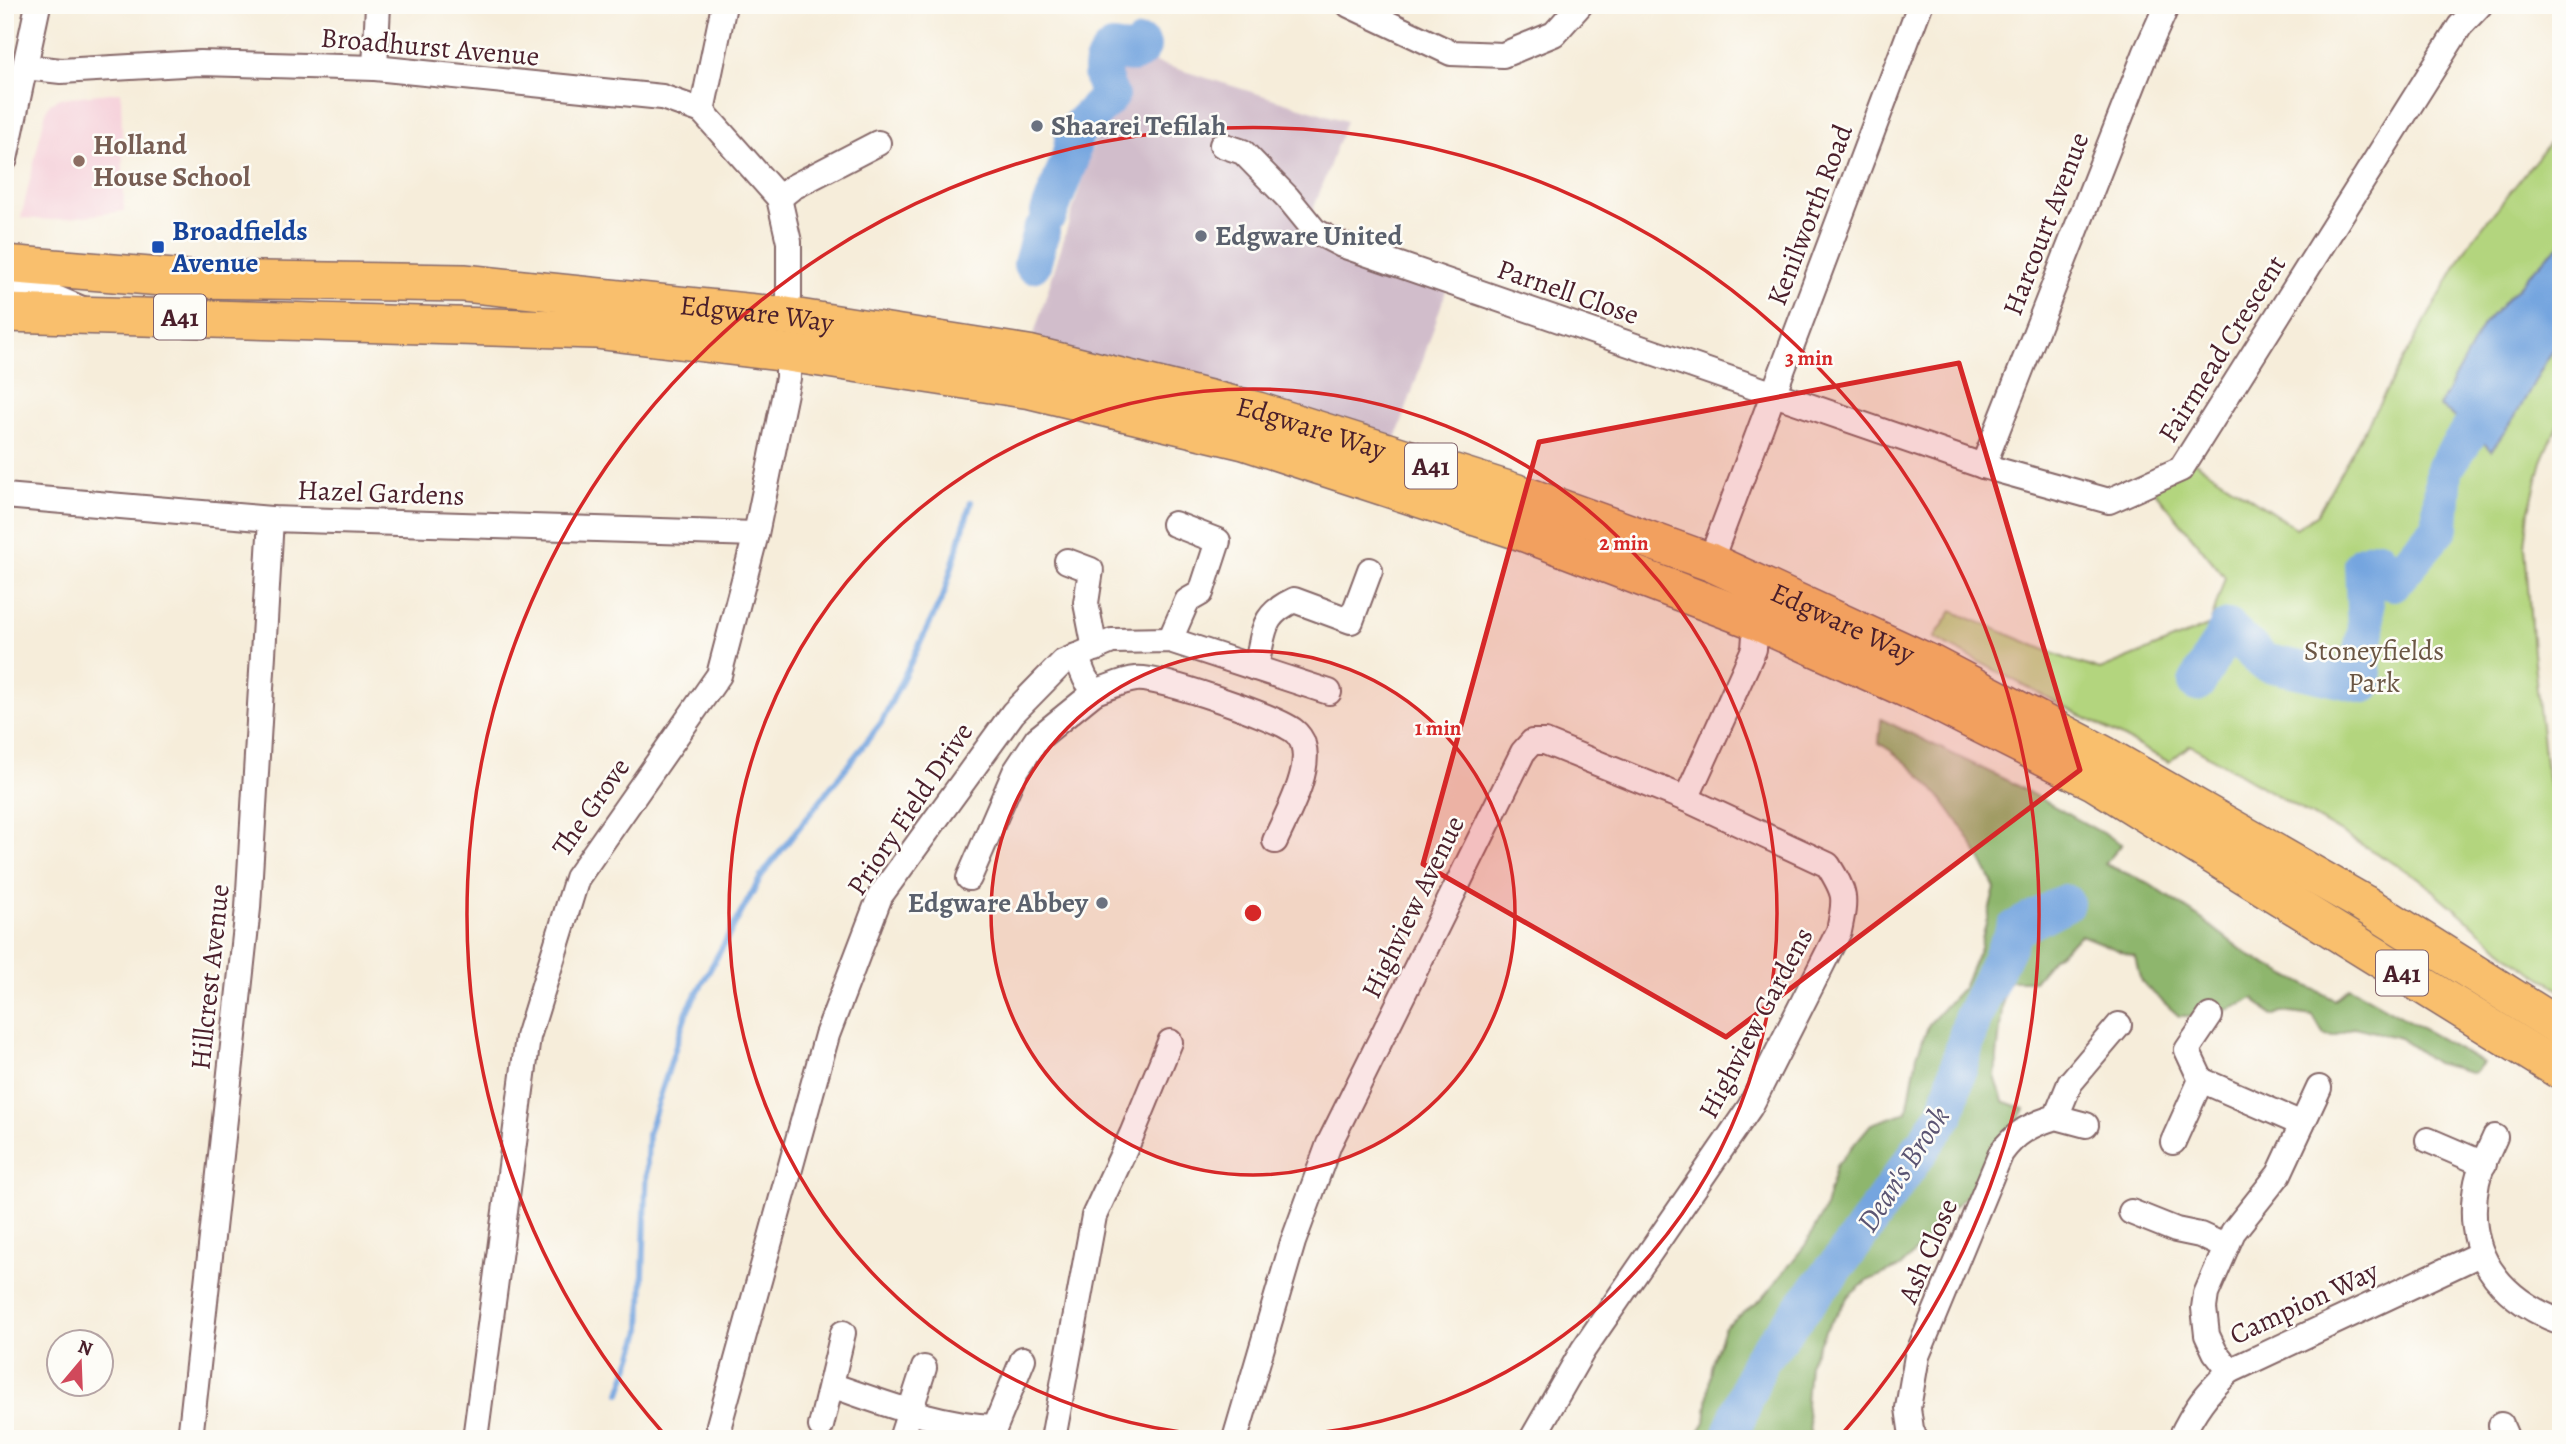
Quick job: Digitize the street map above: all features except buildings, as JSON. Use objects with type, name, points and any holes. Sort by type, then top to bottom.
[{"type":"highway","name":"Edgware Way","points":[[5,264],[186,279],[464,283],[786,316],[1028,354],[1258,411],[1527,496],[1710,562],[1931,664],[2106,756],[2362,903],[2561,1028]]},
{"type":"highway","name":"A41","points":[[5,313],[96,315]]},
{"type":"highway","name":"Edgware Way","points":[[96,315],[595,330],[788,353],[1031,390],[1244,442],[1525,534],[1756,621],[1936,702],[2095,782],[2561,1071]]},
{"type":"street","points":[[5,159],[10,116],[25,67],[38,5]]},
{"type":"street","points":[[375,68],[378,5]]},
{"type":"street","points":[[724,5],[702,111],[779,198],[789,242],[789,297],[786,316]]},
{"type":"street","points":[[1349,5],[1451,53],[1503,55],[1554,34],[1580,5]]},
{"type":"street","name":"Kenilworth Road","points":[[1710,562],[1920,5]]},
{"type":"street","name":"Harcourt Avenue","points":[[1983,466],[2167,5]]},
{"type":"street","name":"Fairmead Crescent","points":[[1774,395],[1983,466],[2109,501],[2181,469],[2460,26],[2480,5]]},
{"type":"street","name":"Broadhurst Avenue","points":[[25,67],[61,71],[200,63],[375,68],[662,97],[702,111]]},
{"type":"street","points":[[779,198],[793,187],[878,143]]},
{"type":"street","name":"Parnell Close","points":[[1222,145],[1243,152],[1314,231],[1342,245],[1774,395]]},
{"type":"street","points":[[5,293],[49,295],[96,315]]},
{"type":"street","name":"The Grove","points":[[475,1439],[528,1037],[577,878],[719,675],[755,534],[788,378],[788,353]]},
{"type":"street","name":"Hazel Gardens","points":[[5,496],[271,519],[755,534]]},
{"type":"street","name":"Hillcrest Avenue","points":[[190,1439],[248,908],[271,519]]},
{"type":"street","points":[[1170,640],[1186,601],[1201,593],[1218,541],[1174,524]]},
{"type":"street","points":[[1067,561],[1091,570],[1086,603],[1085,652],[1086,678],[1095,692]]},
{"type":"street","points":[[1255,667],[1266,621],[1278,608],[1294,600],[1351,621],[1370,570]]},
{"type":"street","points":[[1686,799],[1754,649],[1756,621]]},
{"type":"street","name":"Priory Field Drive","points":[[721,1439],[719,1425],[827,1035],[880,896],[1013,713],[1063,662],[1112,641],[1170,640],[1329,692]]},
{"type":"street","points":[[969,878],[1015,772],[1037,739],[1095,692],[1137,678],[1180,686],[1279,723],[1295,732],[1303,743],[1306,760],[1299,786],[1275,841]]},
{"type":"street","name":"Highview Avenue","points":[[1235,1439],[1293,1242],[1329,1144],[1523,752],[1532,742],[1545,742],[1686,799]]},
{"type":"street","name":"Highview Gardens","points":[[1532,1439],[1583,1350],[1750,1107],[1839,931],[1845,902],[1828,865],[1686,799]]},
{"type":"street","points":[[2210,1016],[2187,1051],[2201,1080],[2302,1124]]},
{"type":"street","points":[[2086,1125],[2056,1117],[2070,1083],[2119,1025]]},
{"type":"street","points":[[1053,1439],[1094,1216],[1170,1042]]},
{"type":"street","points":[[2173,1142],[2201,1080]]},
{"type":"street","points":[[2230,1371],[2207,1335],[2204,1308],[2206,1294],[2233,1232],[2279,1174],[2319,1088]]},
{"type":"street","name":"Ash Close","points":[[1915,1439],[1908,1408],[1917,1356],[2001,1153],[2010,1140],[2025,1128],[2056,1117]]},
{"type":"street","points":[[2495,1137],[2478,1180],[2475,1226],[2480,1254],[2503,1289],[2536,1312],[2561,1322]]},
{"type":"street","points":[[2428,1140],[2484,1164]]},
{"type":"street","points":[[2131,1212],[2176,1230],[2200,1235],[2226,1247]]},
{"type":"street","name":"Campion Way","points":[[2183,1431],[2206,1392],[2230,1371],[2480,1254]]},
{"type":"street","points":[[821,1426],[843,1333]]},
{"type":"street","points":[[831,1385],[910,1411],[968,1426],[995,1427],[1023,1359]]},
{"type":"street","points":[[901,1439],[924,1367]]},
{"type":"highlighted area","points":[[1959,363],[2080,770],[1726,1037],[1423,864],[1539,442]]},
{"type":"shaded area","points":[[1122,52],[1346,121],[1305,232],[1449,282],[1391,454],[1028,354]]},
{"type":"shaded area","name":"Holland House School","points":[[121,92],[124,211],[53,220],[21,218],[50,103],[60,98]]},
{"type":"green space","name":"Stoneyfields Park","points":[[2561,128],[2561,417],[2542,461],[2529,510],[2525,546],[2545,763],[2561,840],[2561,990],[2513,959],[2419,878],[2190,745],[2169,762],[1934,638],[1952,611],[2100,670],[2210,625],[2225,577],[2148,483],[2189,458],[2296,528],[2317,514],[2468,245]]},
{"type":"green space","points":[[1881,719],[2010,782],[2122,844],[2105,864],[2146,882],[2250,956],[2335,1000],[2349,987],[2483,1063],[2474,1073],[2435,1063],[2400,1038],[2354,1027],[2335,1036],[2324,1035],[2313,1016],[2281,1012],[2272,1016],[2254,998],[2218,1013],[2179,1016],[2141,982],[2135,957],[2081,935],[2053,958],[2034,981],[2011,981],[2004,991],[1995,1076],[2003,1101],[2025,1109],[1985,1178],[1943,1217],[1927,1240],[1900,1267],[1867,1281],[1849,1296],[1825,1331],[1809,1364],[1806,1404],[1811,1439],[1694,1439],[1705,1422],[1711,1367],[1724,1328],[1763,1298],[1806,1244],[1824,1211],[1836,1166],[1871,1124],[1907,1112],[1917,1055],[1929,1024],[1963,987],[1980,947],[1995,888],[1973,846],[1947,806],[1916,772],[1879,743]]},
{"type":"water","points":[[2561,244],[2561,334],[2515,417],[2491,451],[2471,429],[2439,406],[2483,325]]},
{"type":"waterway","points":[[1049,213],[1070,158],[1074,137],[1080,126],[1110,96],[1103,78],[1104,61],[1113,50],[1133,54],[1142,46]]},
{"type":"waterway","points":[[1032,264],[1041,232]]},
{"type":"waterway","name":"Dean's Brook","points":[[2197,683],[2228,628],[2264,662],[2364,684],[2361,655],[2366,631],[2363,564],[2378,559],[2393,582],[2440,527],[2444,469],[2471,429]]},
{"type":"waterway","points":[[620,1393],[641,1331],[648,1134],[687,1011],[762,875],[881,723],[944,594],[971,502]]},
{"type":"waterway","name":"Dean's Brook","points":[[1729,1439],[1759,1362],[1849,1250],[1946,1113],[1972,1019],[2015,929],[2065,903]]},
{"type":"place","name":"Shaarei Tefilah","points":[[1037,126]]},
{"type":"place","name":"Holland House School","points":[[79,161]]},
{"type":"place","name":"Edgware United","points":[[1201,236]]},
{"type":"place","name":"Broadfields Avenue","points":[[158,247]]},
{"type":"place","name":"Edgware Abbey","points":[[1102,903]]}]
